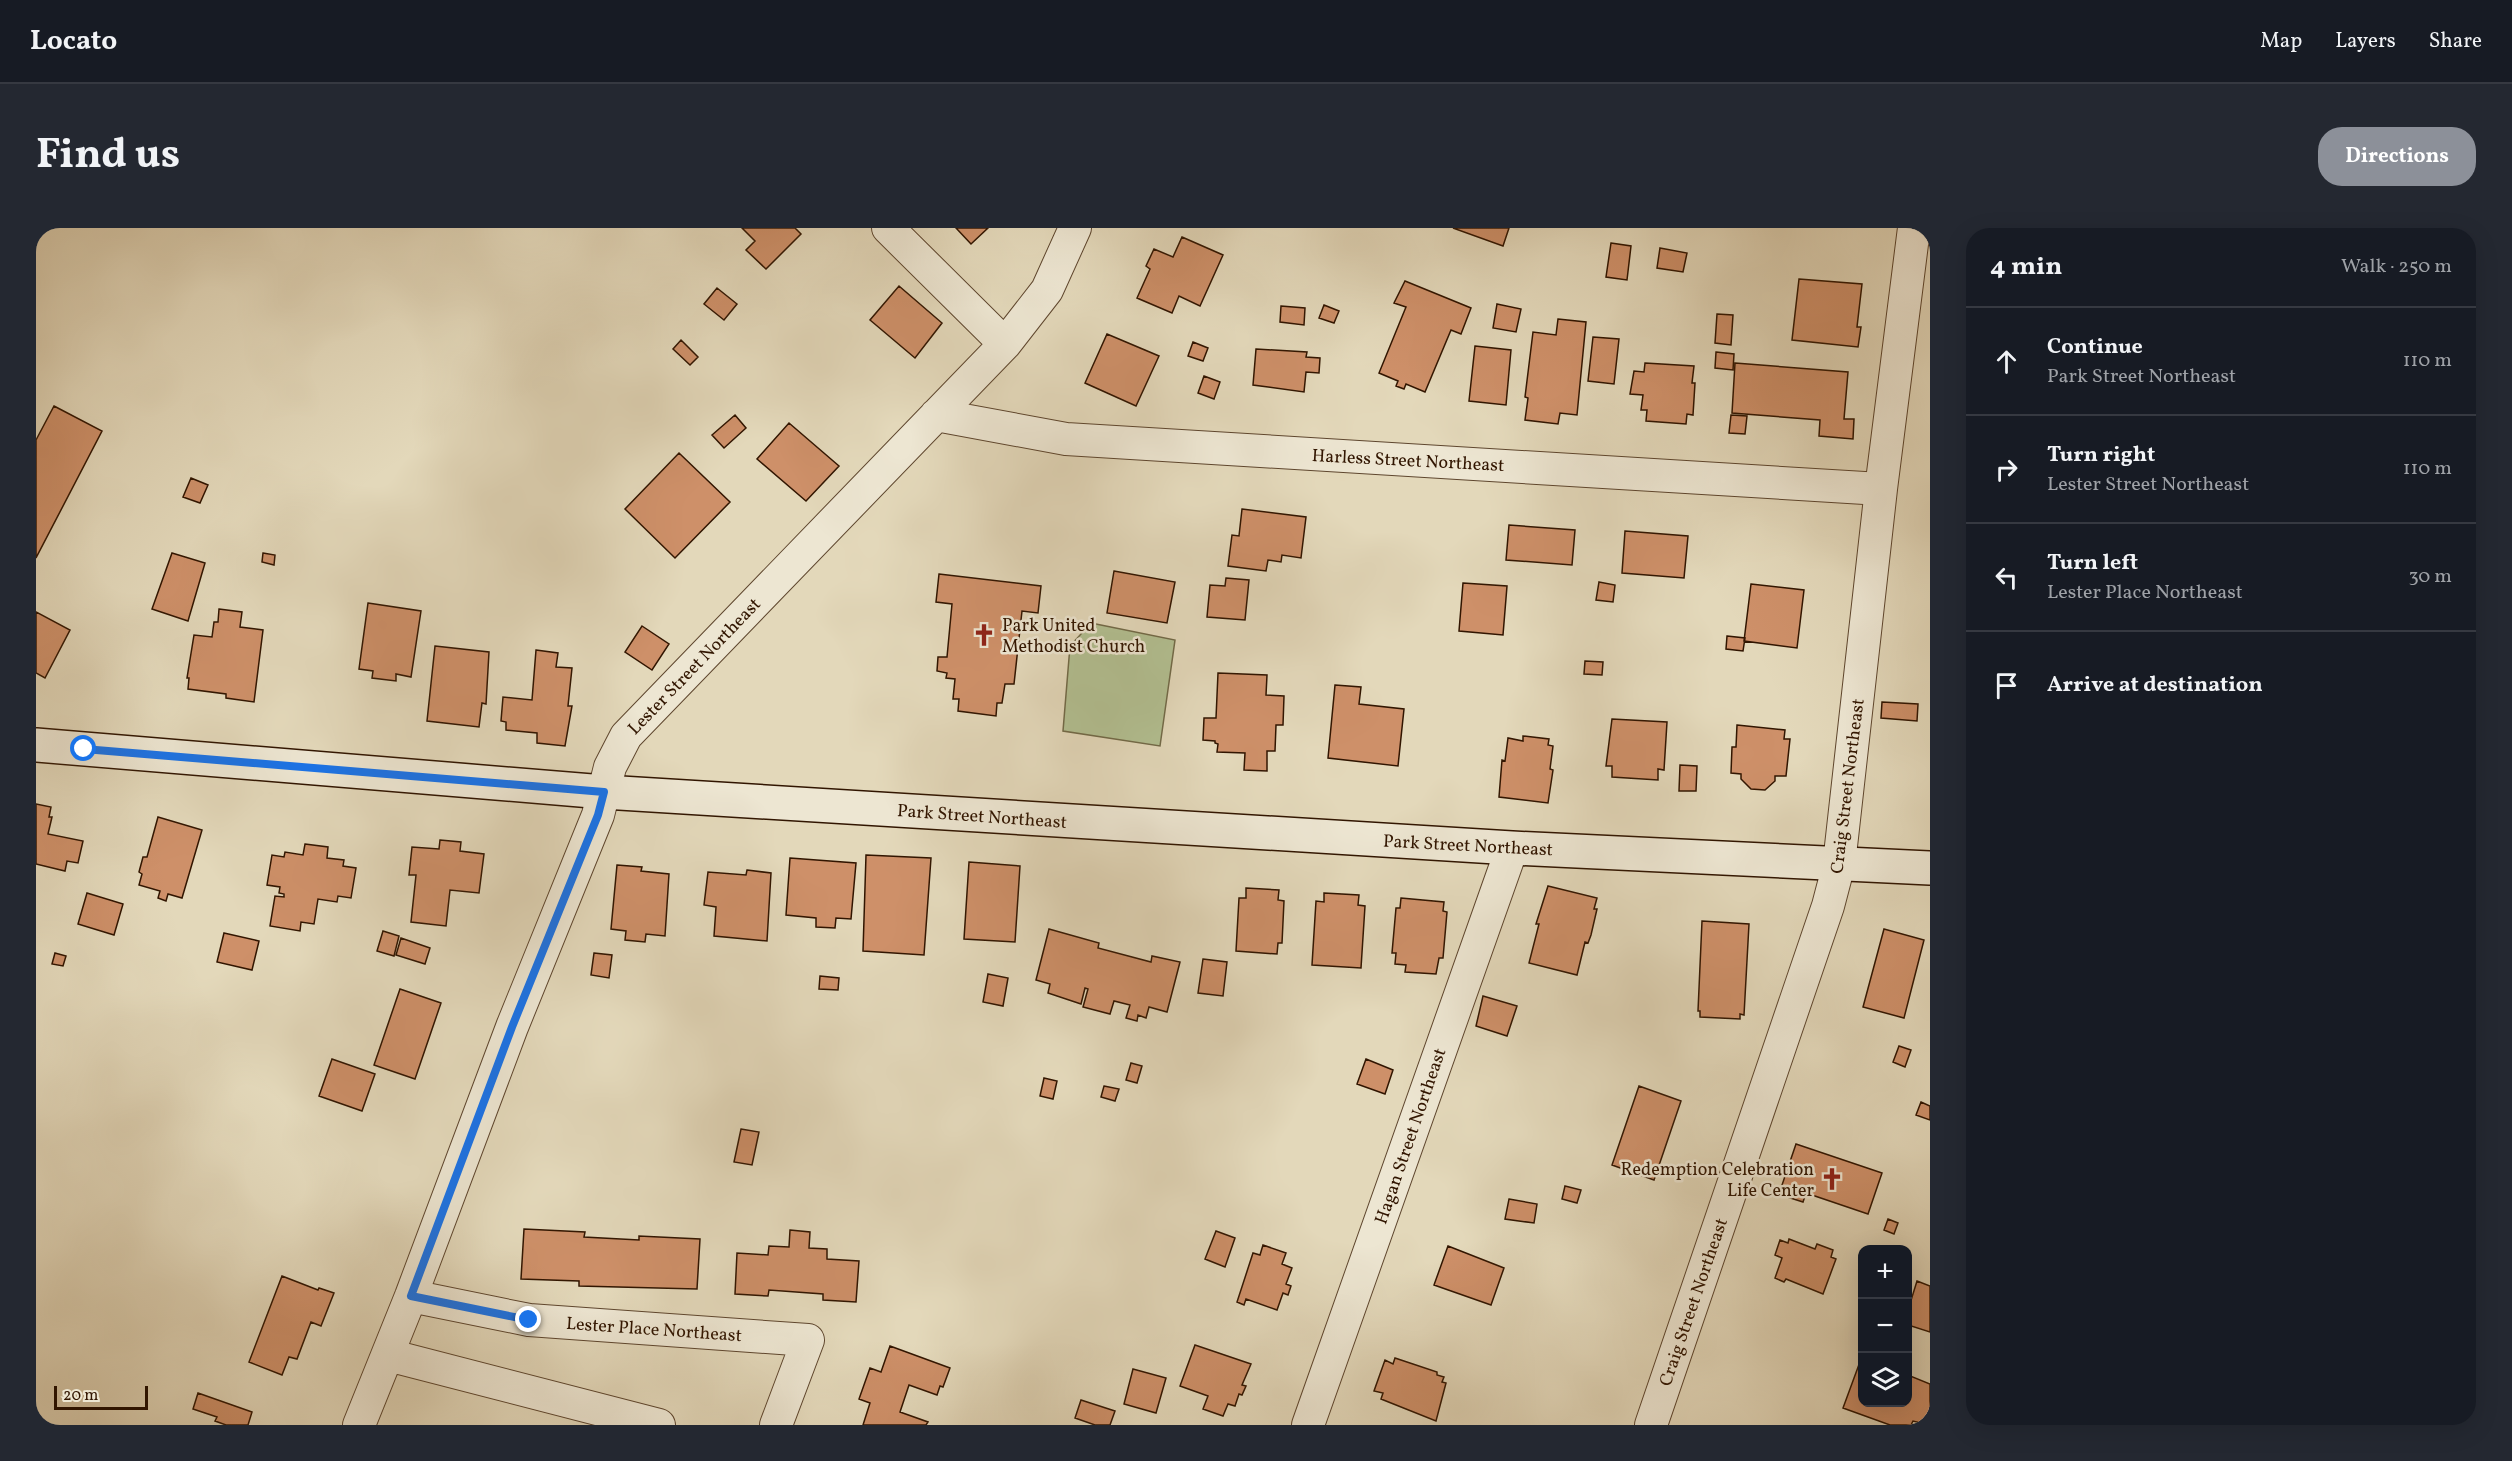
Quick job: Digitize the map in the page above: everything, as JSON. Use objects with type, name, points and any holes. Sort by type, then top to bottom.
[{"type":"street","points":[[888,228],[1005,344]]},
{"type":"street","name":"Lester Street Northeast","points":[[359,1425],[411,1296],[512,1027],[598,815],[610,767],[626,736],[1005,344],[1047,290],[1075,228]]},
{"type":"street","name":"Craig Street Northeast","points":[[1657,1423],[1824,917],[1839,864],[1881,489],[1914,228]]},
{"type":"street","name":"Harless Street Northeast","points":[[936,415],[1066,439],[1881,489]]},
{"type":"street","name":"Park Street Northeast","points":[[36,745],[604,792],[1512,848],[1930,868]]},
{"type":"street","name":"Hagan Street Northeast","points":[[1308,1425],[1512,848]]},
{"type":"street","name":"Lester Place Northeast","points":[[411,1296],[529,1320],[808,1340],[776,1425]]},
{"type":"street","points":[[388,1355],[659,1425]]},
{"type":"green space","points":[[1091,623],[1175,640],[1160,746],[1063,731],[1070,646]]},
{"type":"building","points":[[742,228],[795,228],[801,234],[766,269],[746,250],[755,241]]},
{"type":"building","points":[[956,228],[988,228],[971,244]]},
{"type":"building","points":[[1453,228],[1509,228],[1503,246]]},
{"type":"building","points":[[1182,237],[1223,255],[1200,306],[1179,296],[1172,313],[1137,298],[1150,269],[1146,266],[1154,249],[1173,257]]},
{"type":"building","points":[[1611,243],[1631,246],[1627,280],[1606,277]]},
{"type":"building","points":[[1660,248],[1687,253],[1683,272],[1657,268]]},
{"type":"building","points":[[1799,279],[1862,284],[1857,327],[1861,327],[1858,347],[1792,340]]},
{"type":"building","points":[[1405,281],[1471,308],[1461,334],[1451,330],[1425,392],[1406,384],[1404,389],[1396,386],[1398,381],[1379,373],[1406,307],[1394,303]]},
{"type":"building","points":[[899,286],[942,323],[915,358],[870,320]]},
{"type":"building","points":[[717,288],[737,304],[724,320],[704,304]]},
{"type":"building","points":[[1497,304],[1521,309],[1516,332],[1493,328]]},
{"type":"building","points":[[1324,305],[1339,311],[1334,323],[1319,318]]},
{"type":"building","points":[[1281,306],[1305,308],[1304,325],[1280,322]]},
{"type":"building","points":[[1717,314],[1733,315],[1731,345],[1715,343]]},
{"type":"building","points":[[1558,319],[1586,322],[1577,415],[1560,413],[1558,424],[1525,420],[1528,398],[1525,397],[1533,332],[1556,335]]},
{"type":"building","points":[[1107,334],[1159,356],[1136,406],[1085,383]]},
{"type":"building","points":[[1593,337],[1619,339],[1614,384],[1588,381]]},
{"type":"building","points":[[681,340],[698,357],[690,365],[673,349]]},
{"type":"building","points":[[1193,342],[1208,348],[1203,361],[1188,356]]},
{"type":"building","points":[[1475,346],[1511,350],[1506,405],[1469,401]]},
{"type":"building","points":[[1256,349],[1307,352],[1306,357],[1320,358],[1319,373],[1306,372],[1304,392],[1253,385]]},
{"type":"building","points":[[1716,352],[1734,354],[1733,370],[1715,368]]},
{"type":"building","points":[[1645,363],[1694,366],[1693,415],[1687,414],[1686,424],[1646,421],[1647,410],[1641,410],[1643,395],[1630,394],[1634,371],[1644,372]]},
{"type":"building","points":[[1735,363],[1848,372],[1844,419],[1854,419],[1853,439],[1819,436],[1820,420],[1732,413]]},
{"type":"building","points":[[1204,376],[1220,382],[1214,399],[1198,393]]},
{"type":"building","points":[[54,406],[102,431],[36,558],[36,440]]},
{"type":"building","points":[[735,415],[746,428],[724,448],[712,435]]},
{"type":"building","points":[[1731,415],[1747,416],[1745,434],[1729,433]]},
{"type":"building","points":[[789,423],[839,466],[806,501],[757,459]]},
{"type":"building","points":[[679,453],[730,502],[675,558],[625,509]]},
{"type":"building","points":[[191,478],[208,485],[200,503],[183,497]]},
{"type":"building","points":[[1242,509],[1306,517],[1301,558],[1282,555],[1281,562],[1268,560],[1266,571],[1228,566],[1232,535],[1239,536]]},
{"type":"building","points":[[1509,525],[1575,530],[1572,565],[1506,560]]},
{"type":"building","points":[[1625,531],[1688,536],[1684,578],[1622,573]]},
{"type":"building","points":[[172,553],[205,563],[188,621],[152,609]]},
{"type":"building","points":[[263,553],[275,555],[274,565],[262,562]]},
{"type":"building","points":[[1114,571],[1175,582],[1167,623],[1107,613]]},
{"type":"building","name":"Park United Methodist Church","points":[[939,574],[1041,586],[1038,613],[1022,611],[1014,684],[1005,684],[1002,703],[997,703],[996,716],[958,711],[959,699],[953,699],[955,679],[946,678],[947,673],[937,671],[938,657],[947,657],[952,604],[936,602]]},
{"type":"building","points":[[1226,578],[1249,580],[1245,620],[1207,617],[1210,585],[1225,586]]},
{"type":"building","points":[[1599,582],[1615,585],[1613,602],[1596,600]]},
{"type":"building","points":[[1463,583],[1507,586],[1503,635],[1459,631]]},
{"type":"building","points":[[1751,584],[1804,590],[1797,648],[1744,641]]},
{"type":"building","points":[[368,603],[421,611],[411,677],[396,674],[396,681],[372,678],[373,671],[359,669]]},
{"type":"building","points":[[219,609],[242,612],[240,627],[263,630],[254,702],[226,698],[226,694],[188,689],[189,678],[187,678],[194,635],[212,637],[214,622],[218,622]]},
{"type":"building","points":[[36,612],[70,630],[45,678],[36,673]]},
{"type":"building","points":[[642,626],[669,644],[652,670],[625,652]]},
{"type":"building","points":[[1727,636],[1745,638],[1743,651],[1726,649]]},
{"type":"building","points":[[435,646],[489,652],[486,704],[482,703],[479,727],[427,721]]},
{"type":"building","points":[[536,650],[558,653],[556,667],[572,668],[568,706],[572,706],[565,746],[537,743],[537,733],[506,730],[506,722],[501,721],[503,697],[532,700]]},
{"type":"building","points":[[1585,661],[1603,662],[1602,675],[1584,674]]},
{"type":"building","points":[[1218,673],[1267,675],[1266,695],[1284,696],[1283,725],[1276,725],[1275,751],[1267,751],[1267,771],[1244,770],[1245,753],[1217,752],[1218,744],[1215,741],[1203,740],[1204,718],[1216,718]]},
{"type":"building","points":[[1335,685],[1361,687],[1359,704],[1404,709],[1398,766],[1328,758]]},
{"type":"building","points":[[1882,702],[1918,704],[1917,721],[1881,718]]},
{"type":"building","points":[[1612,719],[1667,722],[1664,770],[1658,769],[1658,780],[1612,777],[1612,766],[1606,766]]},
{"type":"building","points":[[1737,725],[1785,730],[1784,739],[1790,739],[1786,776],[1775,776],[1775,781],[1765,790],[1751,789],[1741,779],[1741,774],[1731,773],[1732,747],[1736,747]]},
{"type":"building","points":[[1523,736],[1549,739],[1548,745],[1553,746],[1550,769],[1553,770],[1548,803],[1499,797],[1502,760],[1505,761],[1508,738],[1523,741]]},
{"type":"building","points":[[1680,765],[1697,766],[1696,791],[1679,791]]},
{"type":"building","points":[[36,804],[51,807],[49,817],[52,817],[48,834],[83,841],[78,863],[67,861],[65,871],[36,864]]},
{"type":"building","points":[[158,817],[202,830],[182,898],[168,894],[166,901],[158,898],[160,891],[139,885],[142,874],[139,872],[143,857],[147,857]]},
{"type":"building","points":[[440,840],[461,842],[460,851],[484,854],[479,893],[450,890],[446,926],[411,922],[416,875],[409,875],[412,847],[439,849]]},
{"type":"building","points":[[305,844],[328,847],[327,858],[344,860],[343,866],[356,868],[351,898],[338,896],[337,902],[318,899],[314,924],[301,922],[300,931],[270,926],[275,896],[284,897],[284,894],[279,893],[280,887],[267,885],[272,855],[284,857],[285,852],[303,855]]},
{"type":"building","points":[[866,855],[931,858],[924,955],[863,951]]},
{"type":"building","points":[[790,858],[856,863],[851,919],[836,918],[835,928],[816,927],[816,918],[786,915]]},
{"type":"building","points":[[969,862],[1020,866],[1015,942],[964,939]]},
{"type":"building","points":[[617,865],[642,867],[641,871],[669,874],[665,936],[646,934],[645,942],[625,940],[626,931],[611,929]]},
{"type":"building","points":[[747,870],[771,873],[767,941],[714,936],[716,907],[704,905],[708,872],[746,875]]},
{"type":"building","points":[[1548,886],[1597,898],[1591,935],[1588,943],[1585,942],[1577,975],[1529,963],[1539,924],[1536,924]]},
{"type":"building","points":[[1246,888],[1279,890],[1278,900],[1284,901],[1282,943],[1278,943],[1277,954],[1236,951],[1239,898],[1246,898]]},
{"type":"building","points":[[87,893],[123,904],[114,935],[78,924]]},
{"type":"building","points":[[1324,893],[1359,895],[1358,905],[1365,906],[1361,968],[1312,965],[1316,901],[1324,902]]},
{"type":"building","points":[[1401,898],[1444,902],[1443,911],[1447,912],[1443,958],[1439,958],[1436,974],[1405,972],[1406,965],[1395,964],[1396,953],[1392,953],[1396,908],[1400,908]]},
{"type":"building","points":[[1702,921],[1749,924],[1744,1015],[1740,1014],[1740,1019],[1700,1017],[1700,1011],[1698,1011]]},
{"type":"building","points":[[1049,929],[1099,943],[1098,948],[1151,962],[1152,956],[1180,962],[1167,1012],[1149,1007],[1146,1018],[1138,1015],[1137,1021],[1126,1018],[1130,1005],[1114,1001],[1110,1014],[1083,1007],[1088,989],[1085,988],[1081,1004],[1048,993],[1050,984],[1036,980]]},
{"type":"building","points":[[1884,929],[1924,940],[1904,1018],[1863,1007]]},
{"type":"building","points":[[383,931],[399,936],[394,956],[377,951]]},
{"type":"building","points":[[224,933],[259,941],[252,970],[217,962]]},
{"type":"building","points":[[401,938],[430,948],[425,964],[396,955]]},
{"type":"building","points":[[55,953],[66,956],[63,966],[52,964]]},
{"type":"building","points":[[594,953],[612,955],[609,978],[591,975]]},
{"type":"building","points":[[1203,959],[1227,962],[1223,996],[1198,993]]},
{"type":"building","points":[[988,974],[1008,978],[1003,1006],[983,1002]]},
{"type":"building","points":[[820,976],[839,978],[838,990],[819,989]]},
{"type":"building","points":[[400,989],[441,1003],[415,1079],[374,1065]]},
{"type":"building","points":[[1483,996],[1517,1006],[1507,1036],[1476,1026]]},
{"type":"building","points":[[1899,1046],[1911,1050],[1905,1067],[1893,1062]]},
{"type":"building","points":[[332,1059],[375,1074],[362,1111],[319,1096]]},
{"type":"building","points":[[1366,1059],[1393,1070],[1385,1094],[1357,1084]]},
{"type":"building","points":[[1131,1063],[1142,1066],[1137,1083],[1126,1080]]},
{"type":"building","points":[[1044,1078],[1057,1081],[1053,1099],[1040,1096]]},
{"type":"building","points":[[1104,1086],[1119,1089],[1115,1101],[1101,1097]]},
{"type":"building","points":[[1639,1086],[1681,1101],[1654,1180],[1612,1165]]},
{"type":"building","points":[[1921,1102],[1930,1106],[1930,1120],[1916,1115]]},
{"type":"building","points":[[741,1129],[759,1132],[752,1165],[734,1162]]},
{"type":"building","name":"Redemption Celebration Life Center","points":[[1796,1144],[1882,1173],[1868,1214],[1806,1193],[1803,1202],[1781,1195],[1784,1186],[1782,1185]]},
{"type":"building","points":[[1565,1186],[1581,1190],[1577,1203],[1562,1199]]},
{"type":"building","points":[[1509,1199],[1537,1204],[1534,1223],[1505,1219]]},
{"type":"building","points":[[1888,1219],[1898,1223],[1894,1234],[1884,1230]]},
{"type":"building","points":[[524,1229],[585,1232],[584,1237],[639,1240],[639,1236],[700,1239],[697,1289],[579,1286],[579,1281],[521,1279]]},
{"type":"building","points":[[790,1230],[810,1232],[809,1248],[827,1249],[827,1259],[859,1261],[856,1302],[823,1300],[823,1294],[769,1290],[768,1296],[735,1294],[737,1253],[768,1255],[769,1246],[789,1247]]},
{"type":"building","points":[[1216,1231],[1235,1238],[1225,1267],[1205,1259]]},
{"type":"building","points":[[1789,1239],[1815,1249],[1817,1244],[1833,1250],[1831,1257],[1836,1259],[1823,1294],[1786,1279],[1784,1282],[1775,1278],[1782,1258],[1775,1255],[1780,1240],[1788,1243]]},
{"type":"building","points":[[1263,1245],[1286,1253],[1282,1264],[1292,1268],[1286,1284],[1291,1286],[1288,1295],[1283,1293],[1277,1310],[1246,1299],[1244,1305],[1237,1302],[1253,1253],[1260,1255]]},
{"type":"building","points":[[1448,1246],[1504,1268],[1491,1305],[1434,1285]]},
{"type":"building","points":[[282,1276],[318,1290],[319,1288],[334,1293],[321,1326],[311,1322],[297,1359],[289,1357],[282,1375],[249,1362]]},
{"type":"building","points":[[1917,1281],[1930,1286],[1930,1332],[1912,1326],[1912,1297]]},
{"type":"building","points":[[1195,1345],[1251,1364],[1242,1385],[1246,1386],[1242,1395],[1239,1394],[1235,1406],[1228,1404],[1223,1416],[1203,1409],[1208,1396],[1180,1386]]},
{"type":"building","points":[[890,1346],[950,1368],[943,1387],[940,1386],[937,1395],[909,1385],[900,1412],[928,1422],[926,1425],[863,1425],[870,1403],[859,1399],[870,1368],[881,1372]]},
{"type":"building","points":[[1395,1358],[1437,1372],[1437,1375],[1444,1377],[1442,1382],[1446,1383],[1436,1421],[1381,1399],[1383,1393],[1374,1391],[1385,1360],[1393,1364]]},
{"type":"building","points":[[1858,1367],[1858,1407],[1912,1407],[1912,1377],[1930,1384],[1930,1425],[1913,1421],[1911,1425],[1890,1425],[1843,1408]]},
{"type":"building","points":[[1133,1369],[1166,1378],[1156,1413],[1124,1404]]},
{"type":"building","points":[[198,1393],[252,1412],[248,1425],[226,1425],[215,1421],[217,1417],[193,1409]]},
{"type":"building","points":[[1081,1400],[1115,1411],[1110,1425],[1095,1425],[1075,1418]]},
{"type":"place","name":"Park United Methodist Church","points":[[984,635]]},
{"type":"place","name":"Redemption Celebration Life Center","points":[[1832,1179]]},
{"type":"route","points":[[84,749],[604,792],[598,815],[512,1027],[411,1296],[529,1320]]}]
